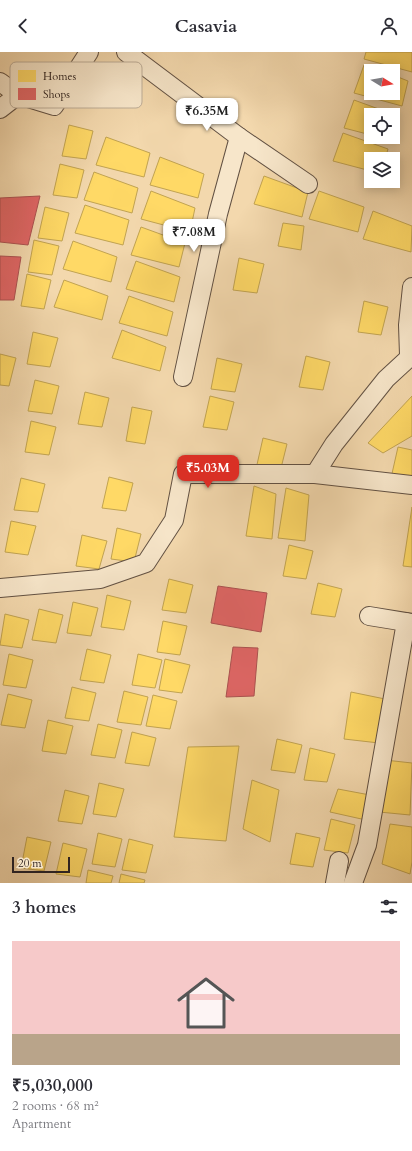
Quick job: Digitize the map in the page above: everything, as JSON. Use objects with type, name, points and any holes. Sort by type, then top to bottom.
[{"type":"street","points":[[83,62],[89,52]]},
{"type":"street","points":[[126,52],[139,62]]},
{"type":"street","points":[[142,64],[239,138],[308,184]]},
{"type":"street","points":[[0,82],[10,89]]},
{"type":"street","points":[[0,109],[10,101]]},
{"type":"street","points":[[183,377],[218,214],[239,138]]},
{"type":"street","points":[[315,474],[334,444],[381,385],[411,355],[408,325],[412,287]]},
{"type":"street","points":[[0,588],[100,579],[146,563],[174,520],[183,474],[315,474],[412,485]]},
{"type":"street","points":[[353,883],[368,845],[409,622],[370,616]]},
{"type":"street","points":[[336,883],[339,861]]},
{"type":"building: Homes","points":[[366,52],[412,52],[412,72],[400,69],[400,64],[382,64],[364,59]]},
{"type":"building: Homes","points":[[364,65],[364,96],[354,93]]},
{"type":"building: Homes","points":[[400,78],[408,81],[402,106],[380,100],[400,100]]},
{"type":"building: Homes","points":[[354,100],[376,108],[364,108],[364,133],[344,128]]},
{"type":"building: Homes","points":[[69,125],[93,131],[86,159],[62,156]]},
{"type":"building: Homes","points":[[343,133],[364,140],[364,144],[374,144],[388,149],[387,152],[364,152],[364,169],[333,161]]},
{"type":"building: Homes","points":[[106,137],[150,153],[144,177],[96,165]]},
{"type":"building: Homes","points":[[160,157],[204,174],[198,198],[150,185]]},
{"type":"building: Homes","points":[[60,164],[84,170],[77,198],[53,195]]},
{"type":"building: Homes","points":[[94,172],[138,188],[132,213],[84,200]]},
{"type":"building: Homes","points":[[264,176],[308,192],[302,217],[254,204]]},
{"type":"building: Homes","points":[[151,191],[195,208],[190,232],[141,219]]},
{"type":"building: Homes","points":[[319,191],[364,207],[358,232],[309,219]]},
{"type":"building: Homes","points":[[85,205],[129,220],[123,245],[75,233]]},
{"type":"building: Homes","points":[[45,207],[69,213],[62,241],[38,238]]},
{"type":"building: Homes","points":[[373,211],[412,226],[411,252],[363,239]]},
{"type":"building: Homes","points":[[283,223],[304,226],[301,250],[278,246]]},
{"type":"building: Homes","points":[[141,227],[185,243],[179,267],[131,255]]},
{"type":"building: Homes","points":[[34,240],[59,246],[52,275],[28,272]]},
{"type":"building: Homes","points":[[73,241],[117,257],[111,282],[63,269]]},
{"type":"building: Homes","points":[[239,258],[264,264],[257,293],[233,290]]},
{"type":"building: Homes","points":[[136,261],[180,277],[174,302],[126,289]]},
{"type":"building: Homes","points":[[27,274],[51,280],[44,309],[21,306]]},
{"type":"building: Homes","points":[[64,280],[108,296],[102,320],[54,307]]},
{"type":"building: Homes","points":[[129,296],[173,312],[167,336],[119,323]]},
{"type":"building: Homes","points":[[364,301],[388,307],[381,335],[358,332]]},
{"type":"building: Homes","points":[[122,330],[166,347],[160,371],[112,358]]},
{"type":"building: Homes","points":[[33,332],[58,338],[50,367],[27,364]]},
{"type":"building: Homes","points":[[0,354],[16,358],[9,386],[0,385]]},
{"type":"building: Homes","points":[[306,356],[330,362],[323,390],[299,387]]},
{"type":"building: Homes","points":[[217,358],[242,364],[235,392],[211,389]]},
{"type":"building: Homes","points":[[35,380],[59,386],[52,414],[28,411]]},
{"type":"building: Homes","points":[[85,392],[109,398],[102,427],[78,424]]},
{"type":"building: Homes","points":[[210,396],[234,402],[227,430],[203,427]]},
{"type":"building: Homes","points":[[412,396],[412,436],[383,453],[368,443]]},
{"type":"building: Homes","points":[[132,407],[152,411],[145,444],[126,441]]},
{"type":"building: Homes","points":[[31,421],[56,427],[49,455],[25,452]]},
{"type":"building: Homes","points":[[263,438],[287,444],[280,472],[256,469]]},
{"type":"building: Homes","points":[[398,447],[412,450],[412,480],[391,478]]},
{"type":"building: Homes","points":[[109,477],[133,483],[126,511],[102,508]]},
{"type":"building: Homes","points":[[21,478],[45,484],[38,512],[14,510]]},
{"type":"building: Homes","points":[[254,486],[276,494],[272,539],[246,536]]},
{"type":"building: Homes","points":[[286,488],[309,495],[305,541],[278,538]]},
{"type":"building: Homes","points":[[412,507],[412,567],[403,566]]},
{"type":"building: Homes","points":[[11,521],[36,526],[28,555],[5,552]]},
{"type":"building: Homes","points":[[117,528],[141,534],[134,562],[111,559]]},
{"type":"building: Homes","points":[[82,535],[107,541],[99,569],[76,566]]},
{"type":"building: Homes","points":[[289,545],[313,551],[306,579],[283,576]]},
{"type":"building: Homes","points":[[169,579],[193,585],[186,613],[162,610]]},
{"type":"building: Homes","points":[[318,583],[342,589],[335,617],[311,614]]},
{"type":"building: Homes","points":[[107,595],[131,601],[124,630],[101,627]]},
{"type":"building: Homes","points":[[73,602],[98,608],[91,636],[67,633]]},
{"type":"building: Homes","points":[[39,609],[63,615],[56,643],[32,640]]},
{"type":"building: Homes","points":[[5,614],[29,620],[22,648],[0,645]]},
{"type":"building: Homes","points":[[163,621],[187,626],[180,655],[157,652]]},
{"type":"building: Homes","points":[[87,649],[111,655],[104,683],[80,680]]},
{"type":"building: Homes","points":[[9,654],[33,660],[26,688],[3,685]]},
{"type":"building: Homes","points":[[138,654],[162,660],[155,688],[132,685]]},
{"type":"building: Homes","points":[[165,659],[190,665],[182,693],[159,690]]},
{"type":"building: Homes","points":[[72,687],[96,693],[89,721],[65,718]]},
{"type":"building: Homes","points":[[124,691],[148,697],[141,725],[117,722]]},
{"type":"building: Homes","points":[[351,692],[385,699],[379,743],[344,739]]},
{"type":"building: Homes","points":[[8,694],[32,700],[25,728],[1,725]]},
{"type":"building: Homes","points":[[153,695],[177,701],[170,729],[146,726]]},
{"type":"building: Homes","points":[[48,720],[73,726],[66,754],[42,751]]},
{"type":"building: Homes","points":[[98,724],[122,730],[115,758],[91,755]]},
{"type":"building: Homes","points":[[132,732],[156,738],[149,766],[125,763]]},
{"type":"building: Homes","points":[[277,739],[302,745],[295,773],[271,770]]},
{"type":"building: Homes","points":[[239,746],[226,841],[174,837],[188,747]]},
{"type":"building: Homes","points":[[310,748],[335,754],[327,782],[304,780]]},
{"type":"building: Homes","points":[[385,760],[412,763],[410,815],[379,812]]},
{"type":"building: Homes","points":[[252,780],[279,790],[270,842],[243,829]]},
{"type":"building: Homes","points":[[99,783],[124,789],[116,817],[93,814]]},
{"type":"building: Homes","points":[[338,789],[370,795],[366,820],[330,812]]},
{"type":"building: Homes","points":[[65,790],[89,796],[82,824],[58,821]]},
{"type":"building: Homes","points":[[331,819],[355,825],[348,853],[324,850]]},
{"type":"building: Homes","points":[[390,824],[412,827],[412,862],[410,874],[382,864]]},
{"type":"building: Homes","points":[[98,833],[122,839],[115,867],[92,864]]},
{"type":"building: Homes","points":[[296,833],[320,838],[313,867],[290,864]]},
{"type":"building: Homes","points":[[27,837],[51,842],[44,871],[21,868]]},
{"type":"building: Homes","points":[[129,839],[153,845],[146,873],[122,870]]},
{"type":"building: Homes","points":[[63,843],[87,849],[80,877],[56,874]]},
{"type":"building: Homes","points":[[88,870],[113,876],[111,883],[86,883]]},
{"type":"building: Homes","points":[[121,874],[145,880],[144,883],[119,883]]},
{"type":"building: Shops","points":[[40,196],[28,245],[0,242],[0,198]]},
{"type":"building: Shops","points":[[0,256],[21,257],[14,300],[0,300]]},
{"type":"building: Shops","points":[[218,586],[267,593],[261,632],[211,623]]},
{"type":"building: Shops","points":[[233,647],[258,648],[254,696],[226,697]]}]
